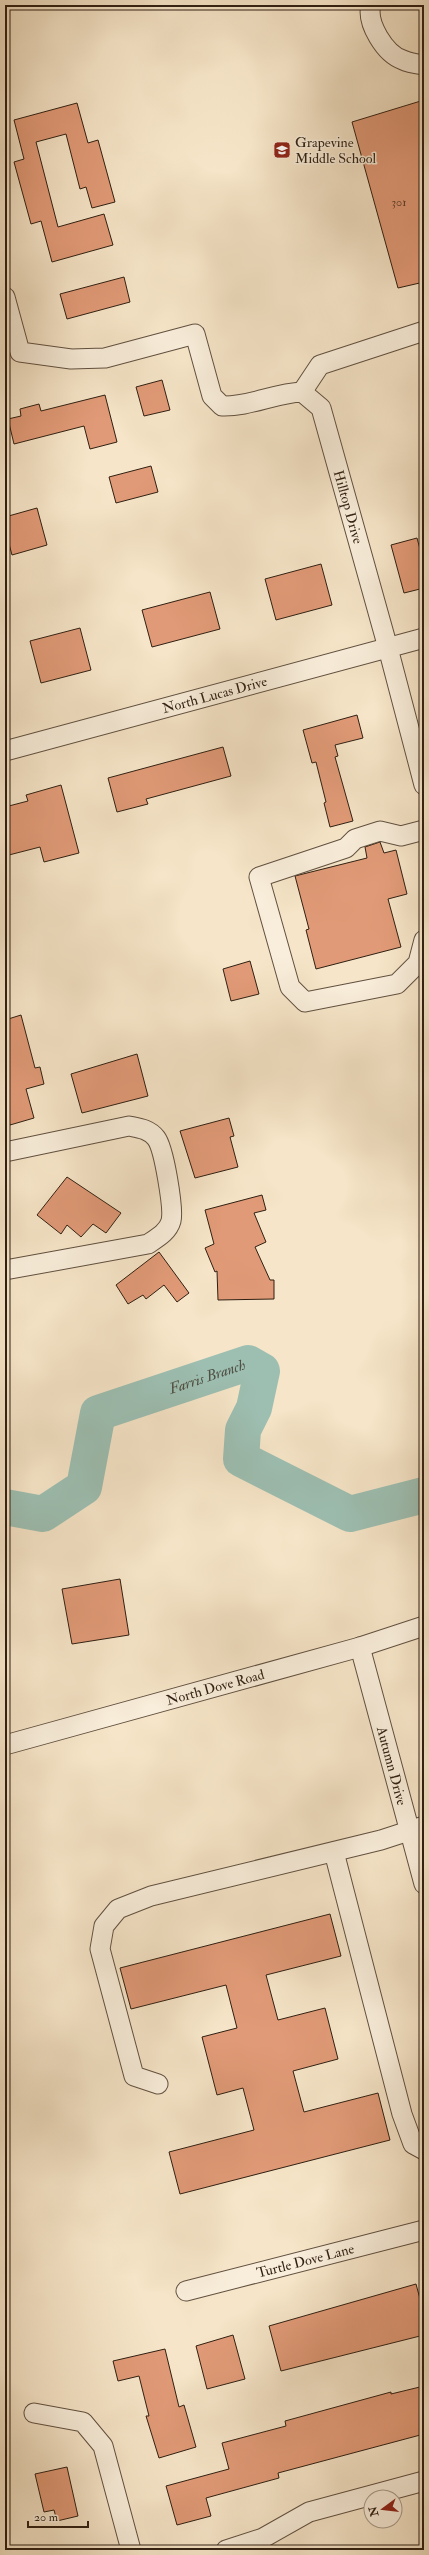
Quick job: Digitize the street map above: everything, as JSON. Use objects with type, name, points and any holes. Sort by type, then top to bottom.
[{"type":"street","points":[[371,5],[369,13],[379,40],[401,60],[424,65]]},
{"type":"street","points":[[5,296],[12,350],[71,359],[106,358],[195,334],[212,396],[222,406],[234,407],[284,392],[302,392],[320,365],[424,331]]},
{"type":"street","name":"Hilltop Drive","points":[[302,392],[320,408],[388,648],[424,785]]},
{"type":"street","name":"North Lucas Drive","points":[[5,751],[424,638]]},
{"type":"street","points":[[424,830],[401,836],[380,831],[355,839],[346,848],[259,877],[290,987],[305,1002],[397,984],[418,963],[424,940]]},
{"type":"street","points":[[5,1152],[129,1126],[145,1129],[157,1139],[166,1170],[172,1210],[171,1221],[164,1234],[148,1244],[5,1270]]},
{"type":"street","name":"North Dove Road","points":[[5,1745],[360,1647],[424,1626]]},
{"type":"street","name":"Autumn Drive","points":[[360,1647],[417,1827],[424,1884]]},
{"type":"street","points":[[158,2084],[134,2076],[100,1949],[104,1926],[118,1909],[151,1896],[381,1840],[417,1827]]},
{"type":"street","points":[[334,1852],[402,2114],[413,2144],[424,2150]]},
{"type":"street","name":"Turtle Dove Lane","points":[[186,2291],[424,2230]]},
{"type":"street","points":[[34,2413],[83,2422],[103,2446],[131,2550]]},
{"type":"street","points":[[226,2550],[263,2538],[309,2512],[424,2481]]},
{"type":"building","name":"Grapevine Middle School","points":[[424,100],[424,282],[398,288],[352,122]]},
{"type":"building","points":[[77,103],[88,143],[98,140],[115,202],[92,208],[86,187],[80,189],[66,134],[36,142],[58,227],[104,214],[113,245],[52,262],[41,221],[31,224],[14,162],[24,159],[14,120]]},
{"type":"building","points":[[124,277],[130,302],[67,319],[60,294]]},
{"type":"building","points":[[162,380],[170,410],[144,416],[136,387]]},
{"type":"building","points":[[105,395],[117,442],[90,449],[84,426],[14,444],[8,419],[21,416],[20,409],[39,404],[41,411]]},
{"type":"building","points":[[151,466],[158,492],[116,503],[109,477]]},
{"type":"building","points":[[37,508],[47,545],[12,555],[5,529],[5,517]]},
{"type":"building","points":[[417,538],[424,564],[424,588],[404,593],[391,545]]},
{"type":"building","points":[[321,564],[332,605],[276,620],[265,579]]},
{"type":"building","points":[[210,592],[220,629],[152,647],[142,610]]},
{"type":"building","points":[[80,628],[91,670],[41,683],[30,641]]},
{"type":"building","points":[[357,715],[363,738],[335,745],[338,756],[335,757],[353,821],[330,827],[324,803],[326,802],[316,762],[312,763],[303,730]]},
{"type":"building","points":[[223,747],[231,776],[146,799],[148,804],[117,812],[108,778]]},
{"type":"building","points":[[61,785],[79,853],[44,862],[40,847],[5,856],[5,807],[28,801],[26,795]]},
{"type":"building","points":[[380,842],[384,853],[396,850],[407,894],[388,899],[401,947],[316,969],[306,930],[309,929],[295,876],[367,858],[365,847]]},
{"type":"building","points":[[250,961],[259,994],[231,1001],[223,969]]},
{"type":"building","points":[[21,1015],[35,1068],[40,1067],[44,1084],[26,1089],[34,1118],[10,1125],[5,1107],[5,1020]]},
{"type":"building","points":[[137,1054],[148,1096],[82,1113],[71,1074]]},
{"type":"building","points":[[229,1118],[234,1136],[230,1137],[238,1167],[195,1178],[180,1131]]},
{"type":"building","points":[[67,1177],[121,1213],[106,1233],[93,1224],[81,1237],[67,1225],[61,1234],[37,1215]]},
{"type":"building","points":[[262,1195],[266,1210],[254,1213],[266,1242],[255,1247],[270,1280],[274,1280],[274,1299],[218,1300],[217,1271],[215,1272],[205,1248],[214,1244],[205,1210]]},
{"type":"building","points":[[159,1252],[189,1293],[177,1302],[164,1285],[146,1299],[143,1295],[128,1304],[116,1285]]},
{"type":"building","points":[[120,1579],[129,1635],[72,1644],[62,1589]]},
{"type":"building","points":[[330,1914],[341,1956],[266,1975],[278,2020],[325,2008],[338,2059],[293,2071],[304,2112],[378,2093],[390,2140],[180,2194],[169,2152],[254,2130],[243,2088],[217,2095],[202,2037],[237,2028],[226,1985],[131,2009],[120,1968]]},
{"type":"building","points":[[416,2284],[424,2314],[424,2335],[281,2371],[269,2326]]},
{"type":"building","points":[[233,2335],[245,2379],[207,2389],[196,2346]]},
{"type":"building","points":[[165,2349],[179,2407],[184,2405],[196,2447],[159,2458],[146,2416],[149,2416],[139,2376],[118,2381],[113,2361]]},
{"type":"building","points":[[424,2386],[424,2434],[278,2473],[279,2478],[206,2498],[211,2516],[177,2525],[166,2486],[229,2469],[222,2443],[286,2426],[285,2421],[391,2392],[391,2394]]},
{"type":"building","points":[[67,2467],[78,2516],[57,2521],[54,2510],[44,2512],[35,2474]]},
{"type":"waterway","name":"Farris Branch","points":[[5,1507],[43,1514],[84,1487],[98,1413],[248,1363],[262,1371],[254,1408],[243,1430],[241,1459],[350,1514],[424,1495]]},
{"type":"place","name":"Grapevine Middle School","points":[[282,150]]}]
